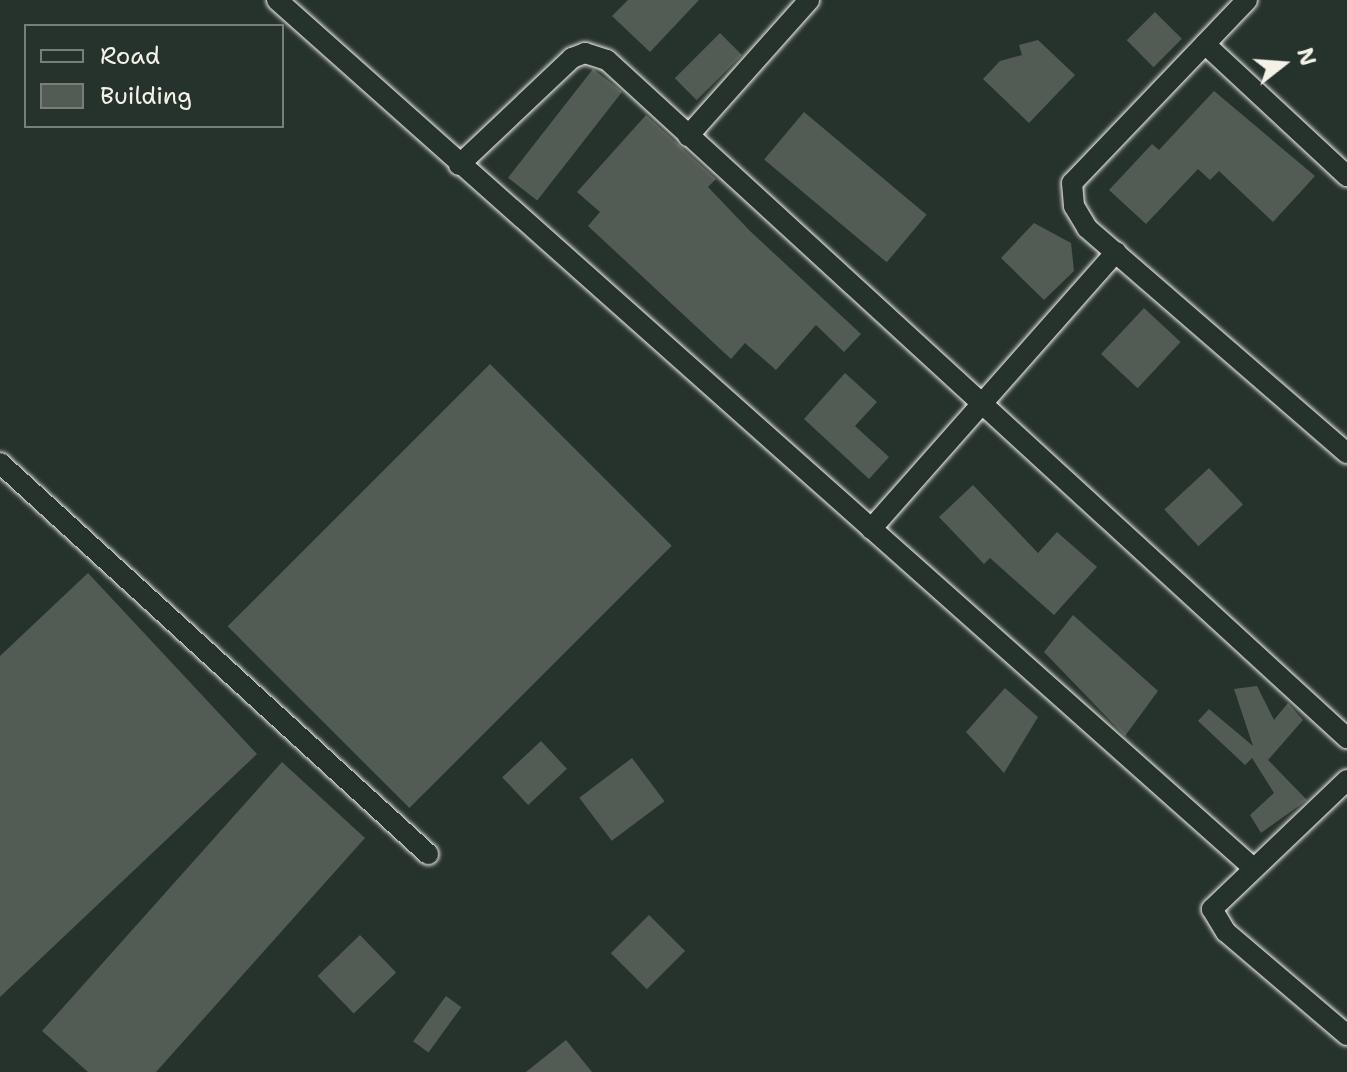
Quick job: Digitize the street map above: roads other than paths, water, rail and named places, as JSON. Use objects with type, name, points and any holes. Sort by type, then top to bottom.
[{"type":"street","points":[[277,0],[1252,867]]},
{"type":"street","points":[[688,136],[809,0]]},
{"type":"street","points":[[1247,0],[1072,183],[1074,206],[1087,228],[1347,453]]},
{"type":"street","points":[[1205,44],[1347,176]]},
{"type":"street","points":[[459,165],[585,53],[607,60],[1347,738]]},
{"type":"street","points":[[871,529],[1116,252]]},
{"type":"street","points":[[0,463],[428,854]]},
{"type":"street","points":[[1347,780],[1218,898],[1213,918],[1347,1035]]}]
